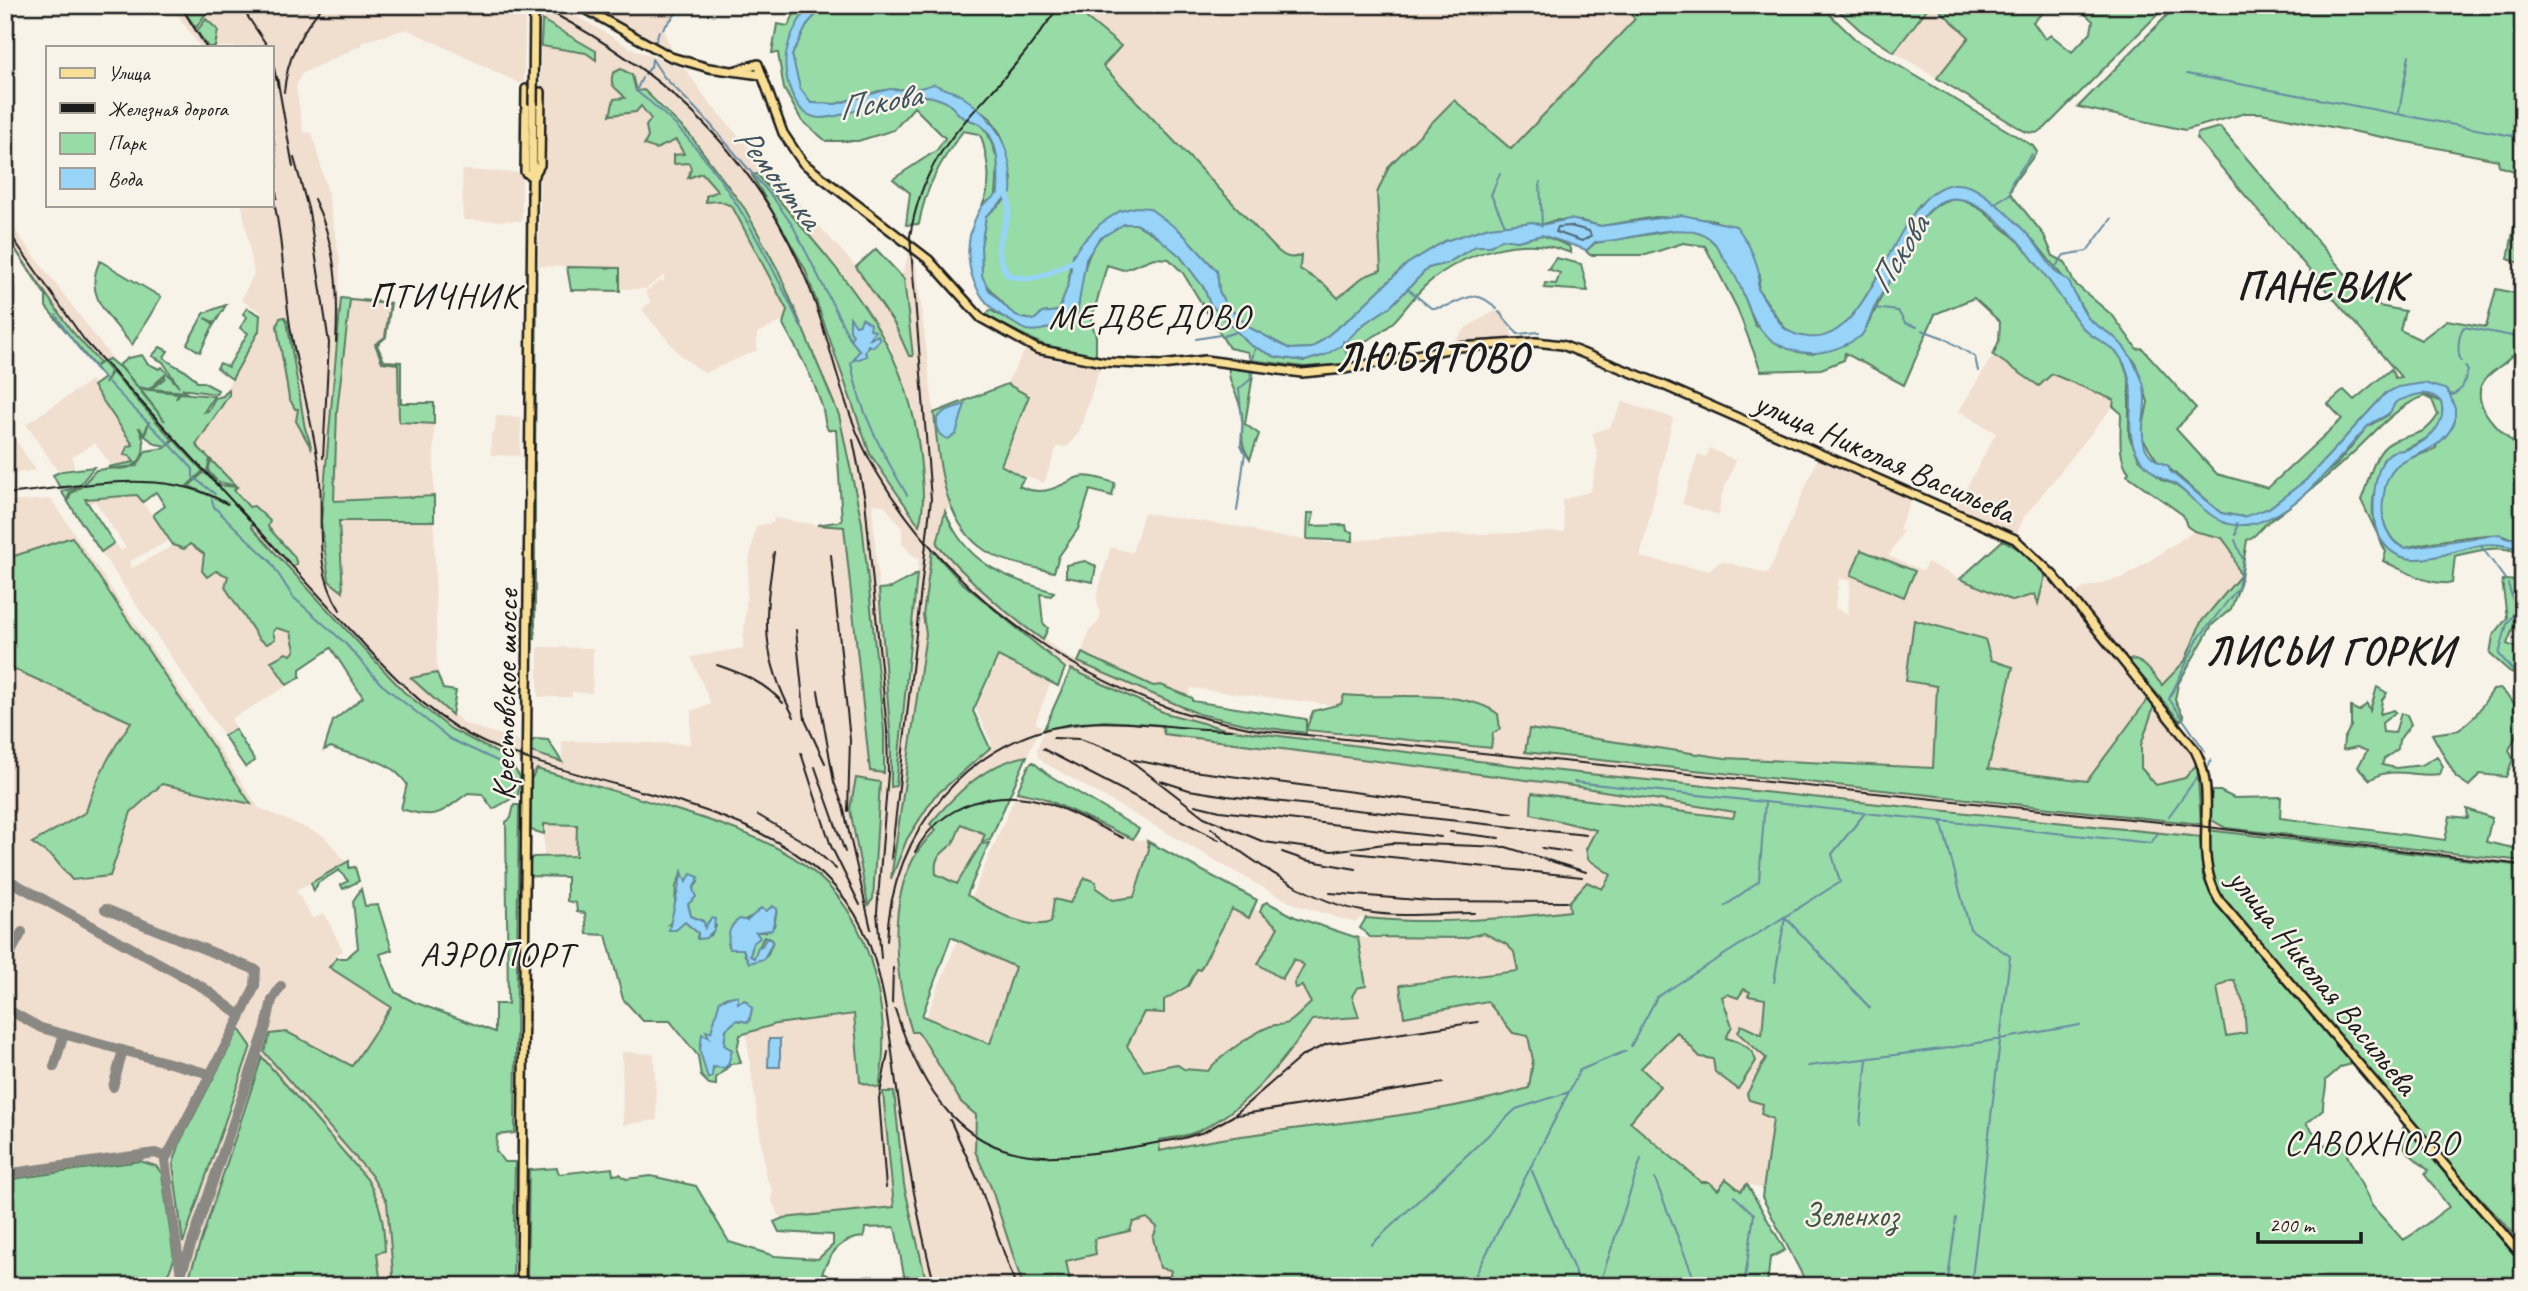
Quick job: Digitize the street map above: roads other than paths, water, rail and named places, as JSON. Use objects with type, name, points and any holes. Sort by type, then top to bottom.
[{"type":"main road","name":"Крестовское шоссе","points":[[521,1286],[534,5]]},
{"type":"main road","points":[[578,5],[671,57],[709,68],[761,75]]},
{"type":"main road","name":"улица Николая Васильева","points":[[733,71],[758,64],[783,133],[803,163],[929,260],[981,318],[1037,349],[1103,362],[1161,365],[1205,360],[1302,373],[1344,369],[1458,347],[1541,342],[1574,348],[2015,539],[2053,575],[2195,750],[2205,782],[2207,876],[2219,900],[2523,1257]]},
{"type":"main road","points":[[526,89],[525,172],[532,177],[540,164],[541,92]]},
{"type":"main road","points":[[2473,1200],[2514,1242],[2523,1247]]},
{"type":"water","points":[[810,5],[825,5],[808,23],[792,55],[800,88],[811,103],[836,104],[889,89],[913,90],[934,84],[973,104],[993,125],[1006,149],[1011,193],[986,216],[981,246],[982,276],[989,290],[1021,318],[1034,320],[1042,313],[1059,311],[1069,282],[1073,255],[1080,245],[1100,224],[1120,211],[1136,207],[1149,208],[1180,231],[1217,271],[1219,291],[1225,304],[1250,328],[1290,349],[1312,348],[1351,317],[1407,264],[1445,241],[1489,227],[1533,222],[1541,225],[1570,219],[1601,226],[1682,215],[1736,226],[1753,254],[1759,273],[1758,289],[1766,302],[1784,328],[1808,337],[1833,332],[1854,314],[1906,224],[1925,200],[1946,186],[1971,187],[1996,204],[2022,229],[2057,273],[2069,282],[2089,319],[2114,337],[2127,352],[2140,374],[2145,392],[2143,441],[2147,451],[2155,459],[2169,466],[2170,471],[2221,513],[2244,517],[2269,508],[2306,480],[2386,393],[2398,387],[2424,383],[2448,390],[2455,409],[2455,421],[2437,445],[2404,462],[2388,479],[2382,514],[2391,537],[2395,543],[2406,548],[2500,534],[2505,538],[2523,538],[2523,550],[2486,544],[2423,559],[2409,559],[2397,555],[2386,546],[2377,532],[2374,501],[2381,466],[2392,452],[2408,449],[2422,442],[2439,425],[2441,402],[2426,394],[2396,402],[2391,411],[2367,427],[2309,490],[2274,516],[2255,523],[2235,525],[2218,520],[2175,484],[2161,478],[2145,464],[2135,450],[2131,436],[2129,376],[2118,355],[2082,327],[2037,265],[1995,218],[1973,203],[1952,199],[1932,208],[1918,224],[1861,336],[1845,345],[1821,352],[1795,351],[1779,345],[1767,336],[1758,326],[1735,276],[1715,244],[1704,235],[1678,230],[1595,242],[1587,250],[1542,235],[1517,241],[1502,239],[1490,246],[1476,246],[1447,263],[1428,268],[1390,307],[1365,323],[1342,345],[1325,355],[1305,361],[1276,357],[1250,345],[1210,304],[1204,288],[1180,256],[1150,231],[1136,224],[1124,224],[1099,239],[1086,259],[1077,314],[1046,329],[1026,330],[993,309],[983,298],[970,269],[968,253],[974,221],[984,204],[998,193],[997,156],[991,137],[979,124],[961,116],[944,101],[928,96],[897,97],[837,116],[817,118],[806,113],[798,105],[790,89],[785,64],[786,52],[795,28]]},
{"type":"water","points":[[850,317],[856,325],[860,324],[862,318],[871,324],[870,329],[875,331],[869,340],[878,335],[880,340],[873,347],[868,345],[865,353],[867,356],[856,360],[855,356],[860,351],[850,339],[853,335],[850,331]]},
{"type":"water","points":[[965,404],[956,434],[948,439],[941,436],[937,428],[937,418],[945,411]]},
{"type":"water","points":[[682,872],[686,882],[691,874],[699,877],[693,889],[696,897],[688,904],[691,916],[704,922],[705,928],[711,918],[715,919],[714,930],[706,938],[698,939],[698,933],[685,922],[676,930],[669,930]]},
{"type":"water","points":[[773,906],[777,909],[772,930],[756,932],[760,938],[753,943],[750,956],[754,958],[758,947],[762,946],[767,937],[773,941],[764,959],[749,963],[743,949],[730,949],[731,928],[740,919],[747,921],[761,908],[766,911]]},
{"type":"water","points":[[738,996],[738,1003],[745,1000],[752,1008],[749,1022],[737,1020],[726,1029],[724,1045],[732,1050],[728,1065],[724,1068],[713,1067],[712,1076],[708,1079],[700,1051],[702,1034],[709,1037],[706,1031],[711,1032],[720,1000]]},
{"type":"water","points":[[769,1039],[780,1039],[780,1067],[768,1067]]},
{"type":"waterway","name":"Ремонтка","points":[[663,29],[683,5]]},
{"type":"waterway","name":"Ремонтка","points":[[655,43],[659,31]]},
{"type":"waterway","points":[[2399,112],[2409,55]]},
{"type":"waterway","name":"Ремонтка","points":[[652,59],[664,77],[704,117],[774,199],[793,226],[850,339]]},
{"type":"waterway","points":[[645,74],[651,67],[652,59]]},
{"type":"waterway","points":[[2187,74],[2523,138]]},
{"type":"waterway","points":[[642,78],[636,91],[664,114],[689,140],[733,198],[801,327]]},
{"type":"waterway","points":[[2011,183],[2032,154]]},
{"type":"waterway","points":[[1500,173],[1491,195],[1505,225]]},
{"type":"waterway","points":[[1540,182],[1542,226]]},
{"type":"waterway","points":[[2010,190],[2011,186]]},
{"type":"waterway","name":"Пскова","points":[[1005,188],[1009,206],[999,250],[1007,274],[1034,277],[1052,272],[1078,259]]},
{"type":"waterway","points":[[1993,204],[2010,194]]},
{"type":"waterway","points":[[2054,269],[2064,255],[2087,251],[2112,218]]},
{"type":"waterway","name":"Пскова","points":[[1733,248],[1749,297]]},
{"type":"waterway","points":[[1408,289],[1431,308],[1450,305],[1465,298],[1479,297],[1497,309]]},
{"type":"waterway","name":"Пскова","points":[[1754,307],[1769,329]]},
{"type":"waterway","points":[[1874,308],[1898,311],[1905,323],[1917,327]]},
{"type":"waterway","points":[[1499,312],[1518,334],[1539,332]]},
{"type":"waterway","points":[[56,315],[70,337],[103,377],[176,450],[193,469],[193,477],[215,494]]},
{"type":"waterway","points":[[2461,361],[2459,344],[2464,327],[2523,338]]},
{"type":"waterway","points":[[1922,330],[1944,338],[1975,357],[1978,371]]},
{"type":"waterway","points":[[1224,336],[1236,332]]},
{"type":"waterway","points":[[1196,339],[1220,335]]},
{"type":"waterway","points":[[1343,341],[1345,350]]},
{"type":"waterway","points":[[1251,363],[1255,348]]},
{"type":"waterway","points":[[1346,352],[1348,359]]},
{"type":"waterway","points":[[856,357],[851,363],[866,415],[907,495]]},
{"type":"waterway","points":[[2448,393],[2453,395],[2462,388],[2468,371],[2465,366]]},
{"type":"waterway","points":[[1242,421],[1239,389],[1251,379],[1250,368]]},
{"type":"waterway","points":[[1237,511],[1245,453],[1241,445],[1242,427]]},
{"type":"waterway","points":[[212,500],[214,507],[270,561],[293,597],[344,642],[381,684],[450,739],[506,765]]},
{"type":"waterway","points":[[2236,535],[2237,523]]},
{"type":"waterway","points":[[2205,751],[2169,699],[2198,639],[2238,588],[2243,560],[2235,540]]},
{"type":"waterway","points":[[2481,546],[2505,579]]},
{"type":"waterway","points":[[2508,584],[2516,610],[2507,624],[2499,654],[2515,673],[2523,676]]},
{"type":"waterway","points":[[2209,766],[2211,759]]},
{"type":"waterway","points":[[2169,816],[2197,777]]},
{"type":"waterway","points":[[1574,782],[1764,802]]},
{"type":"waterway","points":[[1725,906],[1759,881],[1765,802],[1865,813]]},
{"type":"waterway","points":[[1631,1046],[1657,997],[1840,882],[1832,854],[1865,813],[2151,843],[2158,833]]},
{"type":"waterway","points":[[1941,821],[1970,929],[2010,956],[1971,1286]]},
{"type":"waterway","points":[[1774,982],[1785,917]]},
{"type":"waterway","points":[[1786,918],[1870,1008]]},
{"type":"waterway","points":[[1808,1066],[1949,1048],[2080,1025]]},
{"type":"waterway","points":[[1470,1286],[1580,1070],[1626,1051]]},
{"type":"waterway","points":[[1860,1125],[1867,1060]]},
{"type":"waterway","points":[[1371,1245],[1516,1109],[1569,1092]]},
{"type":"waterway","points":[[1599,1286],[1641,1159]]},
{"type":"waterway","points":[[1532,1171],[1581,1286]]},
{"type":"waterway","points":[[1655,1179],[1697,1286]]},
{"type":"waterway","points":[[1734,1196],[1754,1214],[1744,1286]]},
{"type":"waterway","points":[[1955,1225],[1956,1218]]},
{"type":"waterway","points":[[1947,1286],[1955,1228]]},
{"type":"railway","points":[[180,5],[205,46]]},
{"type":"railway","points":[[240,5],[267,46]]},
{"type":"railway","points":[[284,92],[296,45],[308,24],[324,5]]},
{"type":"railway","points":[[537,5],[582,29],[663,86],[699,119],[732,155],[761,194],[787,237],[808,284],[846,403],[864,449],[902,511],[932,548],[965,583],[1002,615],[1082,669],[1125,690],[1180,712],[1258,730],[2199,826],[2523,865]]},
{"type":"railway","points":[[891,859],[931,499],[910,236],[917,206],[937,159],[965,121],[1024,54],[1060,5]]},
{"type":"railway","points":[[273,63],[278,87]]},
{"type":"railway","points":[[277,77],[293,167]]},
{"type":"railway","points":[[273,136],[277,168]]},
{"type":"railway","points":[[294,158],[309,212],[329,343],[323,458]]},
{"type":"railway","points":[[273,173],[277,198]]},
{"type":"railway","points":[[273,198],[291,332],[319,469],[322,558],[325,576],[340,610]]},
{"type":"railway","points":[[314,199],[327,233],[334,269],[336,342]]},
{"type":"railway","points":[[5,227],[85,341],[370,651],[437,714],[468,735],[532,761],[696,808],[748,828],[796,853],[835,886],[863,929],[881,985],[912,1185],[935,1286]]},
{"type":"railway","points":[[853,440],[865,500],[887,730],[888,773],[877,912],[881,958]]},
{"type":"railway","points":[[5,494],[89,484],[148,482],[177,485],[203,492],[227,504]]},
{"type":"railway","points":[[774,552],[767,617],[770,655],[783,695],[794,717]]},
{"type":"railway","points":[[831,555],[850,740],[848,811]]},
{"type":"railway","points":[[796,630],[805,720],[825,763]]},
{"type":"railway","points":[[717,665],[753,680],[783,703]]},
{"type":"railway","points":[[818,691],[834,782],[843,806],[871,929]]},
{"type":"railway","points":[[887,941],[892,901],[903,862],[921,827],[944,795],[972,768],[1005,746],[1042,731],[1082,723],[1119,722],[1231,730]]},
{"type":"railway","points":[[1053,738],[1080,739],[1122,754],[1204,817],[1264,842],[1332,851],[1392,843],[1506,847],[1586,872]]},
{"type":"railway","points":[[1043,749],[1219,840]]},
{"type":"railway","points":[[801,753],[831,846],[860,905]]},
{"type":"railway","points":[[1134,760],[1185,770],[1513,813]]},
{"type":"railway","points":[[815,767],[845,852]]},
{"type":"railway","points":[[1161,781],[1189,790],[1227,796],[1586,835]]},
{"type":"railway","points":[[915,852],[926,835],[940,821],[955,811],[991,798],[1011,797],[1050,804],[1123,838]]},
{"type":"railway","points":[[1195,805],[1220,811],[1441,837]]},
{"type":"railway","points":[[758,815],[811,846],[836,869]]},
{"type":"railway","points":[[1211,828],[1245,855],[1284,880],[1346,907],[1393,915],[1474,913]]},
{"type":"railway","points":[[1450,832],[1499,838]]},
{"type":"railway","points":[[1542,848],[1570,852]]},
{"type":"railway","points":[[1282,852],[1305,860],[1356,869]]},
{"type":"railway","points":[[1353,853],[1582,877]]},
{"type":"railway","points":[[1330,893],[1430,901],[1567,902]]},
{"type":"railway","points":[[892,1003],[893,968]]},
{"type":"railway","points":[[895,1009],[917,1065],[949,1113],[970,1132],[994,1146],[1023,1154],[1056,1156],[1120,1149],[1204,1132],[1233,1116],[1302,1056],[1327,1044],[1478,1022]]},
{"type":"railway","points":[[886,1188],[879,1099],[888,1052]]},
{"type":"railway","points":[[1237,1115],[1443,1083]]},
{"type":"railway","points":[[950,1120],[978,1181],[1016,1286]]},
{"type":"district","name":"ПАНЕВИК","points":[[2322,285]]},
{"type":"district","name":"ПТИЧНИК","points":[[445,295]]},
{"type":"district","name":"МЕДВЕДОВО","points":[[1150,316]]},
{"type":"district","name":"ЛЮБЯТОВО","points":[[1432,356]]},
{"type":"district","name":"ЛИСЬИ ГОРКИ","points":[[2330,650]]},
{"type":"district","name":"АЭРОПОРТ","points":[[497,954]]},
{"type":"district","name":"САВОХНОВО","points":[[2372,1142]]},
{"type":"park label","name":"Зеленхоз","points":[[1850,1214]]}]
